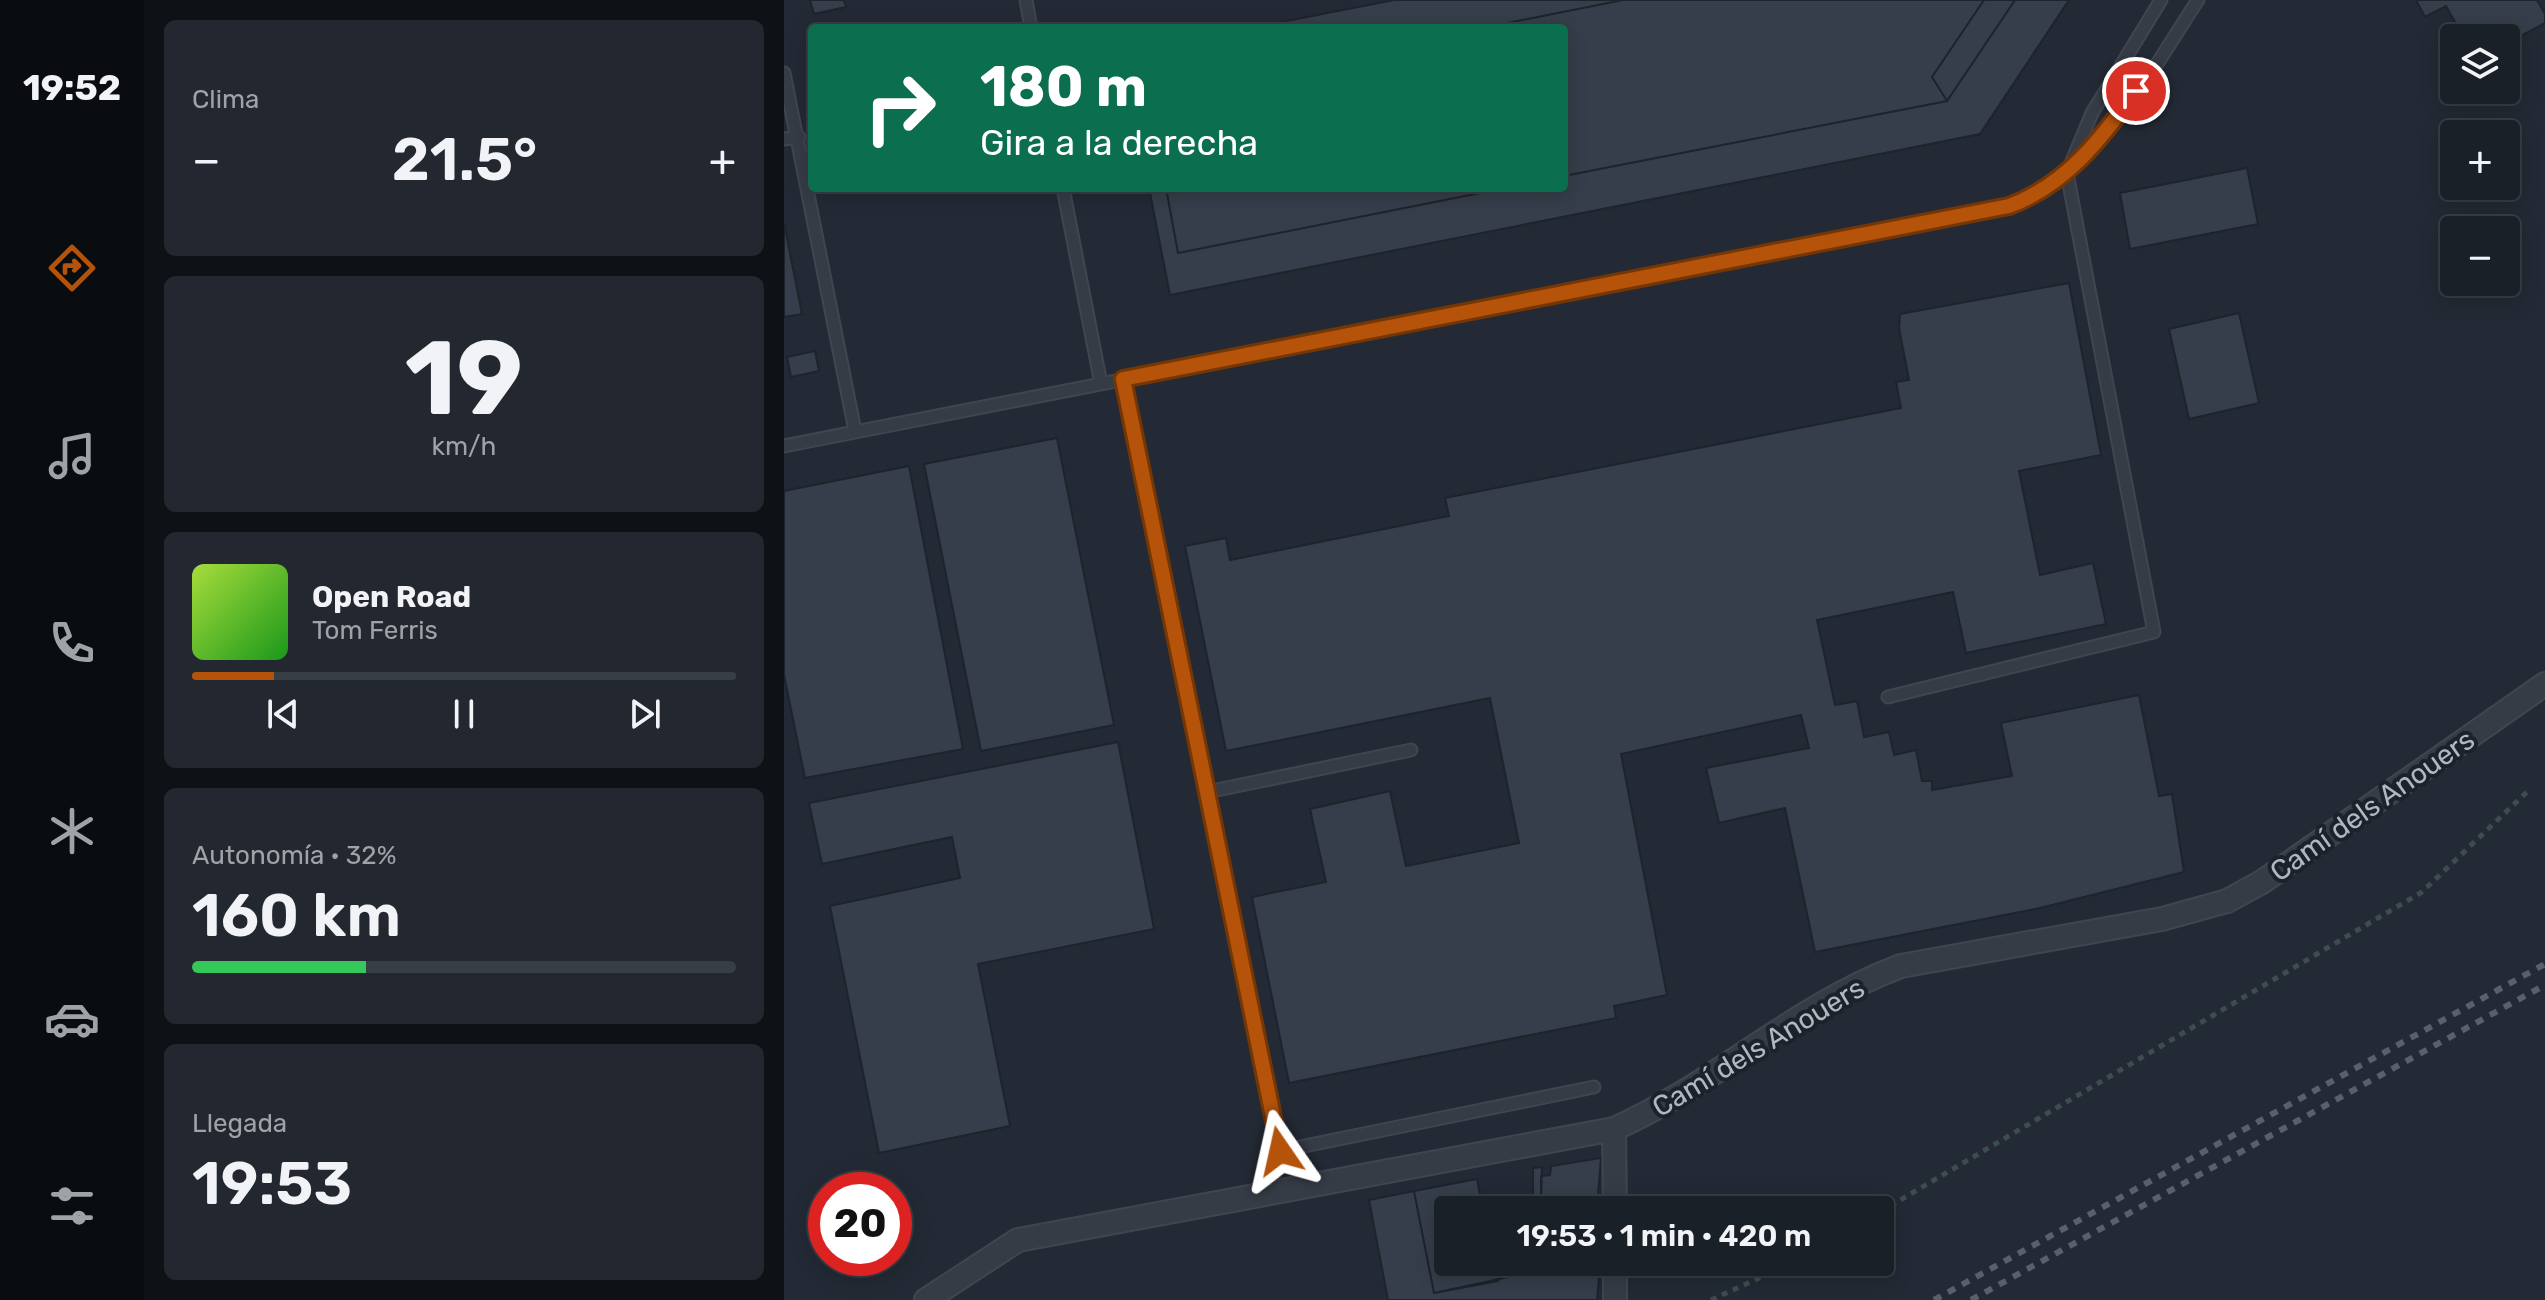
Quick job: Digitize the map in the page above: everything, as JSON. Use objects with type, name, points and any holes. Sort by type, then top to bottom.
[{"type":"street","name":"Camí dels Anouers","points":[[926,1300],[1018,1240],[1614,1129],[1660,1108],[1826,1003],[1901,966],[2162,919],[2227,901],[2262,882],[2545,684]]},
{"type":"street","points":[[1614,1129],[1615,1196]]},
{"type":"street","points":[[1615,1276],[1615,1300]]},
{"type":"lane","points":[[1026,0],[1030,24]]},
{"type":"lane","points":[[1888,697],[2154,632],[2067,173],[2092,113],[2161,0]]},
{"type":"lane","points":[[784,446],[2009,206],[2040,194],[2067,173],[2105,134],[2198,0]]},
{"type":"lane","points":[[784,73],[808,184]]},
{"type":"lane","points":[[784,139],[799,137]]},
{"type":"lane","points":[[809,192],[855,431]]},
{"type":"lane","points":[[1064,192],[1101,384]]},
{"type":"lane","points":[[1123,379],[1280,1151],[1594,1087]]},
{"type":"lane","points":[[1207,792],[1411,750]]},
{"type":"path","points":[[1894,1204],[2422,892],[2531,788]]},
{"type":"path","points":[[1711,1300],[1763,1276]]},
{"type":"building","points":[[810,0],[844,0],[846,7],[814,14]]},
{"type":"building","points":[[1394,0],[1623,0],[1502,24],[1271,24]]},
{"type":"building","points":[[1623,0],[2015,0],[1947,101],[1568,175],[1568,24],[1502,24]]},
{"type":"building","points":[[1984,0],[2069,0],[1980,134],[1170,295],[1150,192],[1167,192],[1178,253],[1485,192],[1568,192],[1568,175],[1947,101],[1932,77]]},
{"type":"building","points":[[2416,0],[2537,0],[2545,14],[2545,23],[2520,36],[2520,24],[2456,24],[2446,6],[2425,17]]},
{"type":"building","points":[[2247,168],[2258,224],[2130,249],[2120,193]]},
{"type":"building","points":[[1167,192],[1485,192],[1178,253]]},
{"type":"building","points":[[784,223],[802,314],[784,317]]},
{"type":"building","points":[[2069,283],[2101,455],[2019,471],[2040,575],[2093,563],[2106,624],[1966,653],[1953,592],[1817,620],[1835,705],[1857,701],[1864,737],[1889,732],[1894,755],[1916,750],[1922,781],[1932,781],[1932,790],[2012,776],[2001,723],[2139,695],[2159,796],[2172,794],[2184,872],[2040,908],[1815,952],[1785,808],[1719,823],[1706,768],[1809,748],[1801,715],[1621,754],[1667,995],[1614,1006],[1616,1018],[1289,1083],[1252,897],[1326,882],[1310,809],[1390,791],[1406,866],[1519,843],[1490,698],[1226,751],[1185,546],[1226,538],[1230,560],[1449,516],[1445,498],[1901,408],[1896,382],[1909,380],[1899,328],[1900,314]]},
{"type":"building","points":[[2239,313],[2259,403],[2189,419],[2169,329]]},
{"type":"building","points":[[815,351],[819,371],[791,377],[787,357]]},
{"type":"building","points":[[1057,438],[1114,725],[981,751],[924,464]]},
{"type":"building","points":[[909,466],[963,749],[805,778],[784,675],[784,491]]},
{"type":"building","points":[[1118,742],[1154,929],[978,964],[1010,1126],[879,1153],[830,906],[960,878],[952,837],[822,864],[809,803]]},
{"type":"building","points":[[1601,1158],[1598,1196],[1541,1196],[1541,1176],[1550,1175],[1551,1166]]},
{"type":"building","points":[[1542,1167],[1541,1196],[1533,1196],[1533,1168]]},
{"type":"building","points":[[1477,1179],[1480,1196],[1434,1196],[1434,1276],[1497,1276],[1498,1281],[1434,1293],[1414,1191]]},
{"type":"building","points":[[1414,1191],[1434,1293],[1513,1276],[1599,1276],[1597,1300],[1388,1300],[1369,1200]]},
{"type":"railway","points":[[1934,1300],[2545,964]]},
{"type":"railway","points":[[1971,1300],[2545,985]]},
{"type":"route","points":[[1280,1151],[1123,379],[2009,206],[2040,194],[2067,173],[2105,134],[2136,91]]}]
